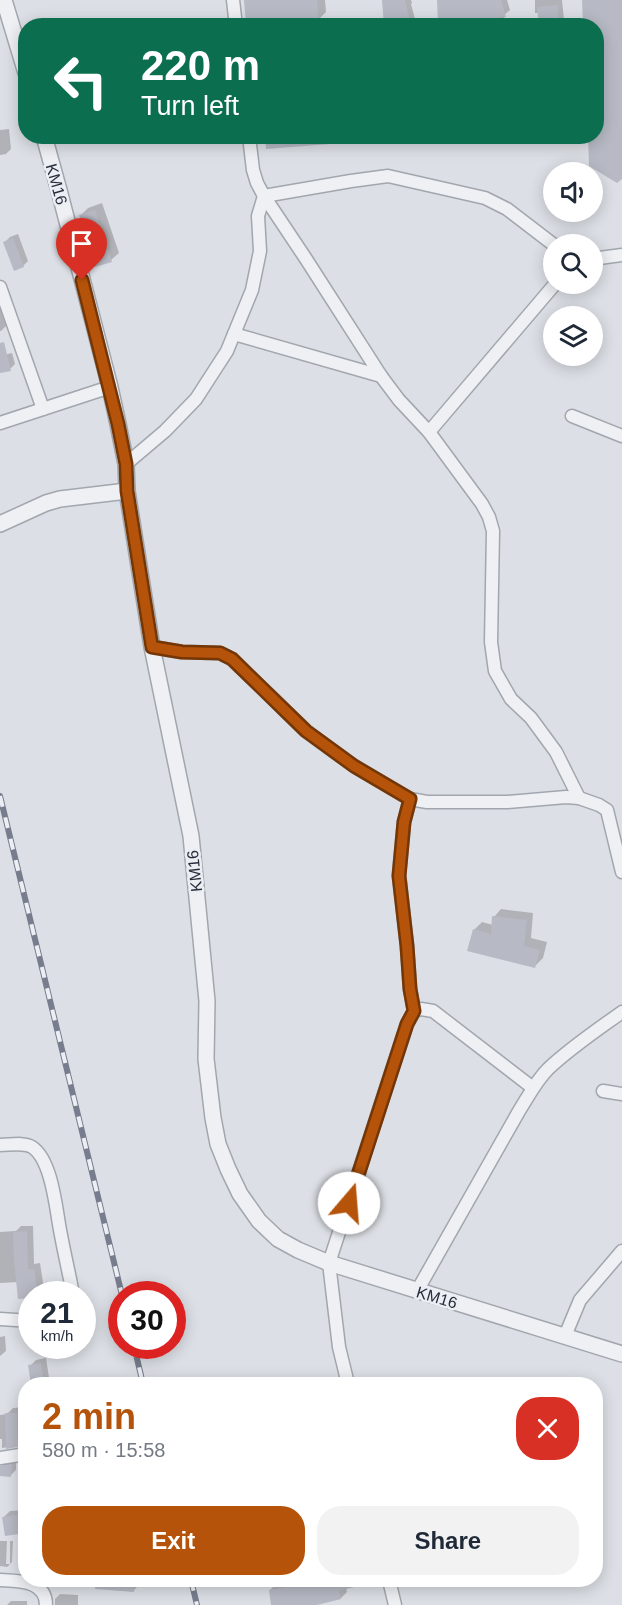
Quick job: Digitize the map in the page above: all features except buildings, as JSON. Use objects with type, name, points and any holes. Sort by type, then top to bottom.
[{"type":"street","points":[[4,0],[18,46]]},
{"type":"street","points":[[233,0],[235,18]]},
{"type":"street","name":"KM16","points":[[46,144],[110,387],[126,464],[127,491],[152,647],[191,836],[207,1001],[206,1059],[218,1144],[228,1169],[240,1194],[259,1221],[278,1239],[298,1250],[329,1263],[622,1354]]},
{"type":"street","points":[[250,144],[253,170],[264,196],[381,376],[399,400],[429,432],[489,517],[493,531],[490,642],[495,671],[511,699],[531,718],[556,752],[579,798]]},
{"type":"street","points":[[264,196],[388,176],[485,198],[507,209],[543,237]]},
{"type":"street","points":[[126,464],[165,431],[196,399],[227,351],[252,290],[260,251],[258,216],[264,196]]},
{"type":"street","points":[[603,258],[622,255]]},
{"type":"street","points":[[0,287],[43,409]]},
{"type":"street","points":[[429,432],[546,294]]},
{"type":"street","points":[[234,334],[381,376]]},
{"type":"street","points":[[0,423],[110,387]]},
{"type":"street","points":[[572,416],[622,436]]},
{"type":"street","points":[[0,524],[60,499],[127,491]]},
{"type":"street","points":[[152,647],[182,652],[220,653],[232,659],[306,731],[354,766],[410,799],[427,802],[507,802],[579,798],[622,816]]},
{"type":"street","points":[[346,1377],[339,1347],[329,1263],[407,1024],[414,1011],[399,876],[402,830],[410,799]]},
{"type":"street","points":[[607,810],[622,872]]},
{"type":"street","points":[[414,1011],[421,1009],[433,1011],[533,1088]]},
{"type":"street","points":[[417,1291],[533,1088],[547,1070],[561,1058],[622,1012]]},
{"type":"street","points":[[603,1091],[622,1094]]},
{"type":"street","points":[[0,1145],[31,1146],[38,1152],[46,1167],[54,1190],[71,1281]]},
{"type":"street","points":[[565,1336],[580,1300],[622,1251]]},
{"type":"street","points":[[0,1319],[18,1320]]},
{"type":"street","points":[[0,1458],[18,1455]]},
{"type":"street","points":[[0,1580],[18,1581]]},
{"type":"street","points":[[38,1587],[43,1592],[46,1605]]},
{"type":"street","points":[[391,1587],[395,1605]]},
{"type":"railway","points":[[0,796],[119,1281]]},
{"type":"railway","points":[[137,1359],[141,1377]]},
{"type":"railway","points":[[193,1587],[197,1605]]},
{"type":"route","points":[[82,280],[110,387],[126,464],[127,491],[152,647],[182,652],[220,653],[232,659],[306,731],[354,766],[410,799],[404,822],[399,876],[414,1011],[407,1024],[349,1203]]}]
